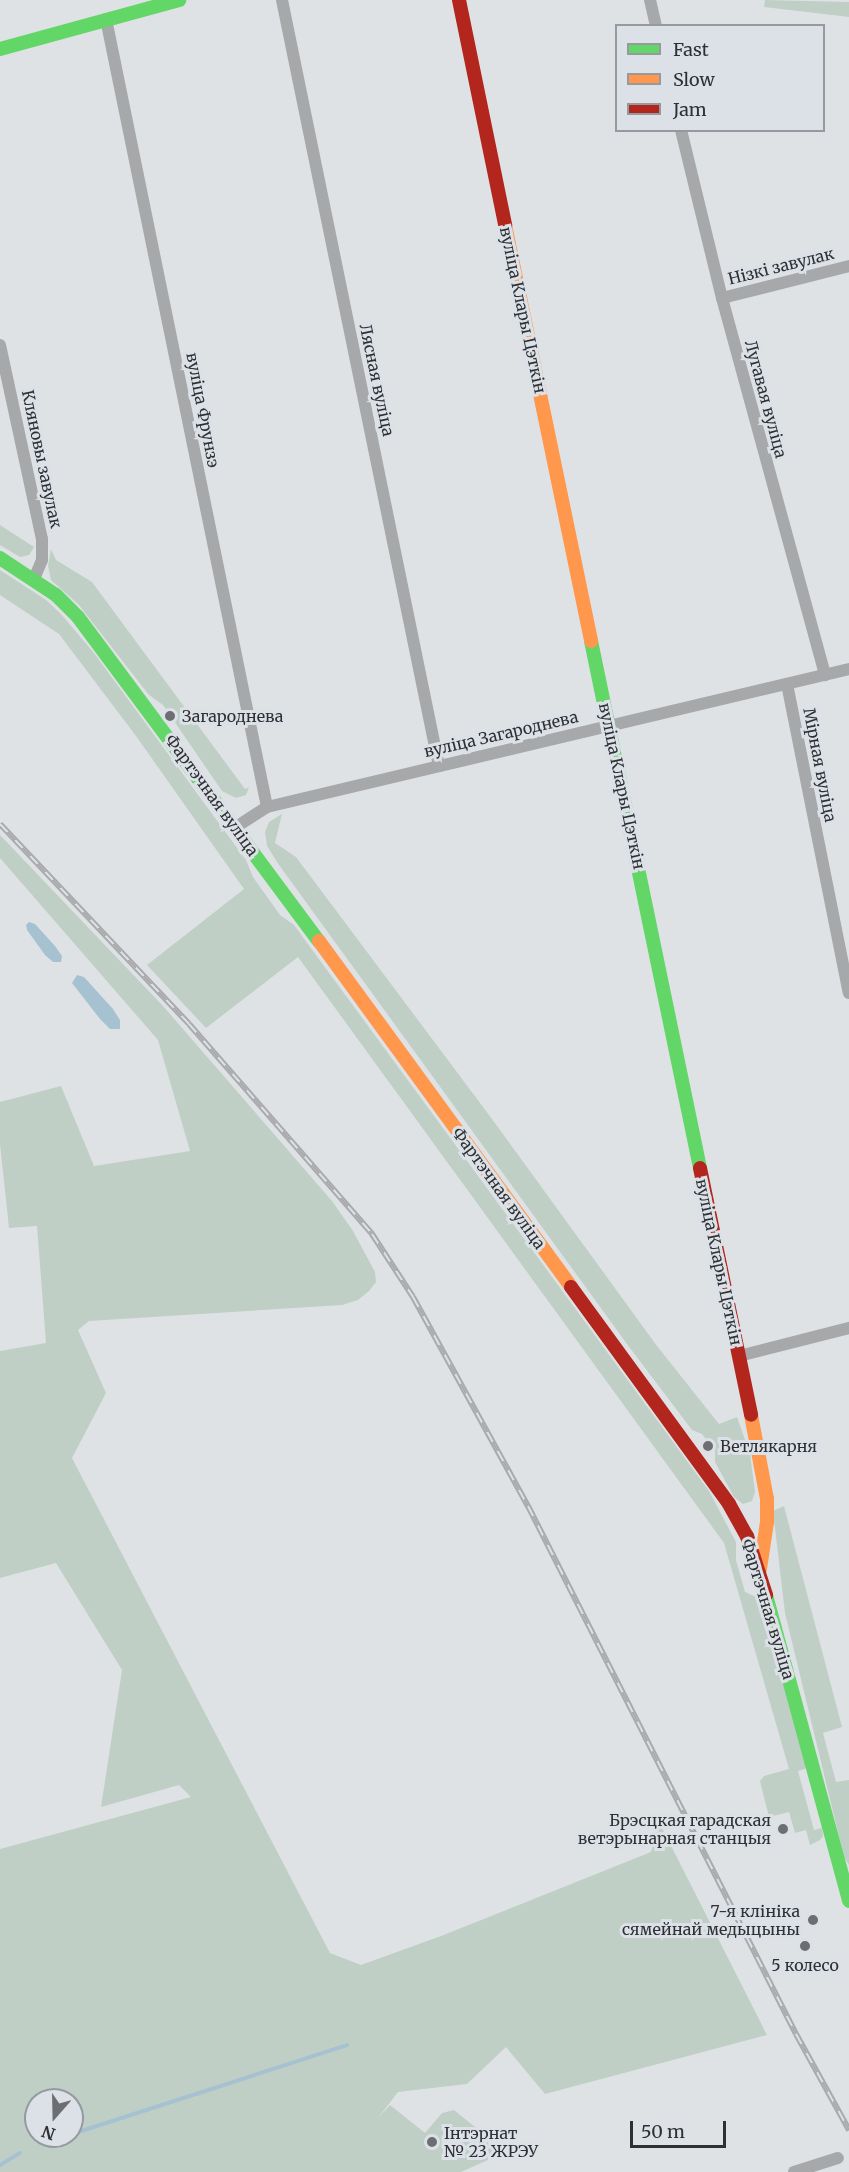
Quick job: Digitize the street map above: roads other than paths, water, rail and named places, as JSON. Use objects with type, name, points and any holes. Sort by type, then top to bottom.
[{"type":"street","points":[[0,50],[179,0]]},
{"type":"street","name":"Лясная вуліца","points":[[282,0],[439,766]]},
{"type":"street","name":"вуліца Клары Цэткін","points":[[459,0],[610,726],[767,1500],[767,1522],[760,1573]]},
{"type":"street","points":[[650,0],[656,24]]},
{"type":"street","name":"вуліца Фрунзэ","points":[[106,19],[267,807]]},
{"type":"street","name":"Лугавая вуліца","points":[[681,132],[722,298],[825,675]]},
{"type":"street","name":"Нізкі завулак","points":[[722,298],[849,266]]},
{"type":"street","name":"Кляновы завулак","points":[[0,345],[42,539],[42,560],[34,579]]},
{"type":"street","name":"Фартэчная вуліца","points":[[0,558],[56,595],[78,617],[236,827],[706,1470],[747,1536],[760,1573],[847,1884],[849,1901]]},
{"type":"street","name":"вуліца Загароднева","points":[[236,827],[267,807],[849,669]]},
{"type":"street","name":"Мірная вуліца","points":[[787,684],[849,993]]},
{"type":"street","points":[[739,1356],[849,1328]]},
{"type":"street","points":[[794,2172],[838,2158]]},
{"type":"water","points":[[29,922],[35,924],[55,946],[62,956],[61,962],[53,962],[45,955],[27,930],[26,925]]},
{"type":"water","points":[[77,975],[84,977],[113,1009],[120,1020],[120,1029],[110,1029],[100,1019],[72,983]]},
{"type":"waterway","points":[[84,2130],[347,2045]]},
{"type":"waterway","points":[[0,2165],[20,2153]]},
{"type":"railway","points":[[0,824],[189,1024],[372,1234],[413,1297],[528,1506],[796,2034],[849,2130]]},
{"type":"place","name":"Загароднева","points":[[170,716]]},
{"type":"place","name":"Ветлякарня","points":[[708,1446]]},
{"type":"place","name":"Брэсцкая гарадская ветэрынарная станцыя","points":[[783,1829]]},
{"type":"place","name":"7-я клініка сямейнай медыцыны","points":[[813,1920]]},
{"type":"place","name":"5 колесо","points":[[805,1946]]},
{"type":"place","name":"Інтэрнат № 23 ЖРЭУ","points":[[432,2142]]}]
